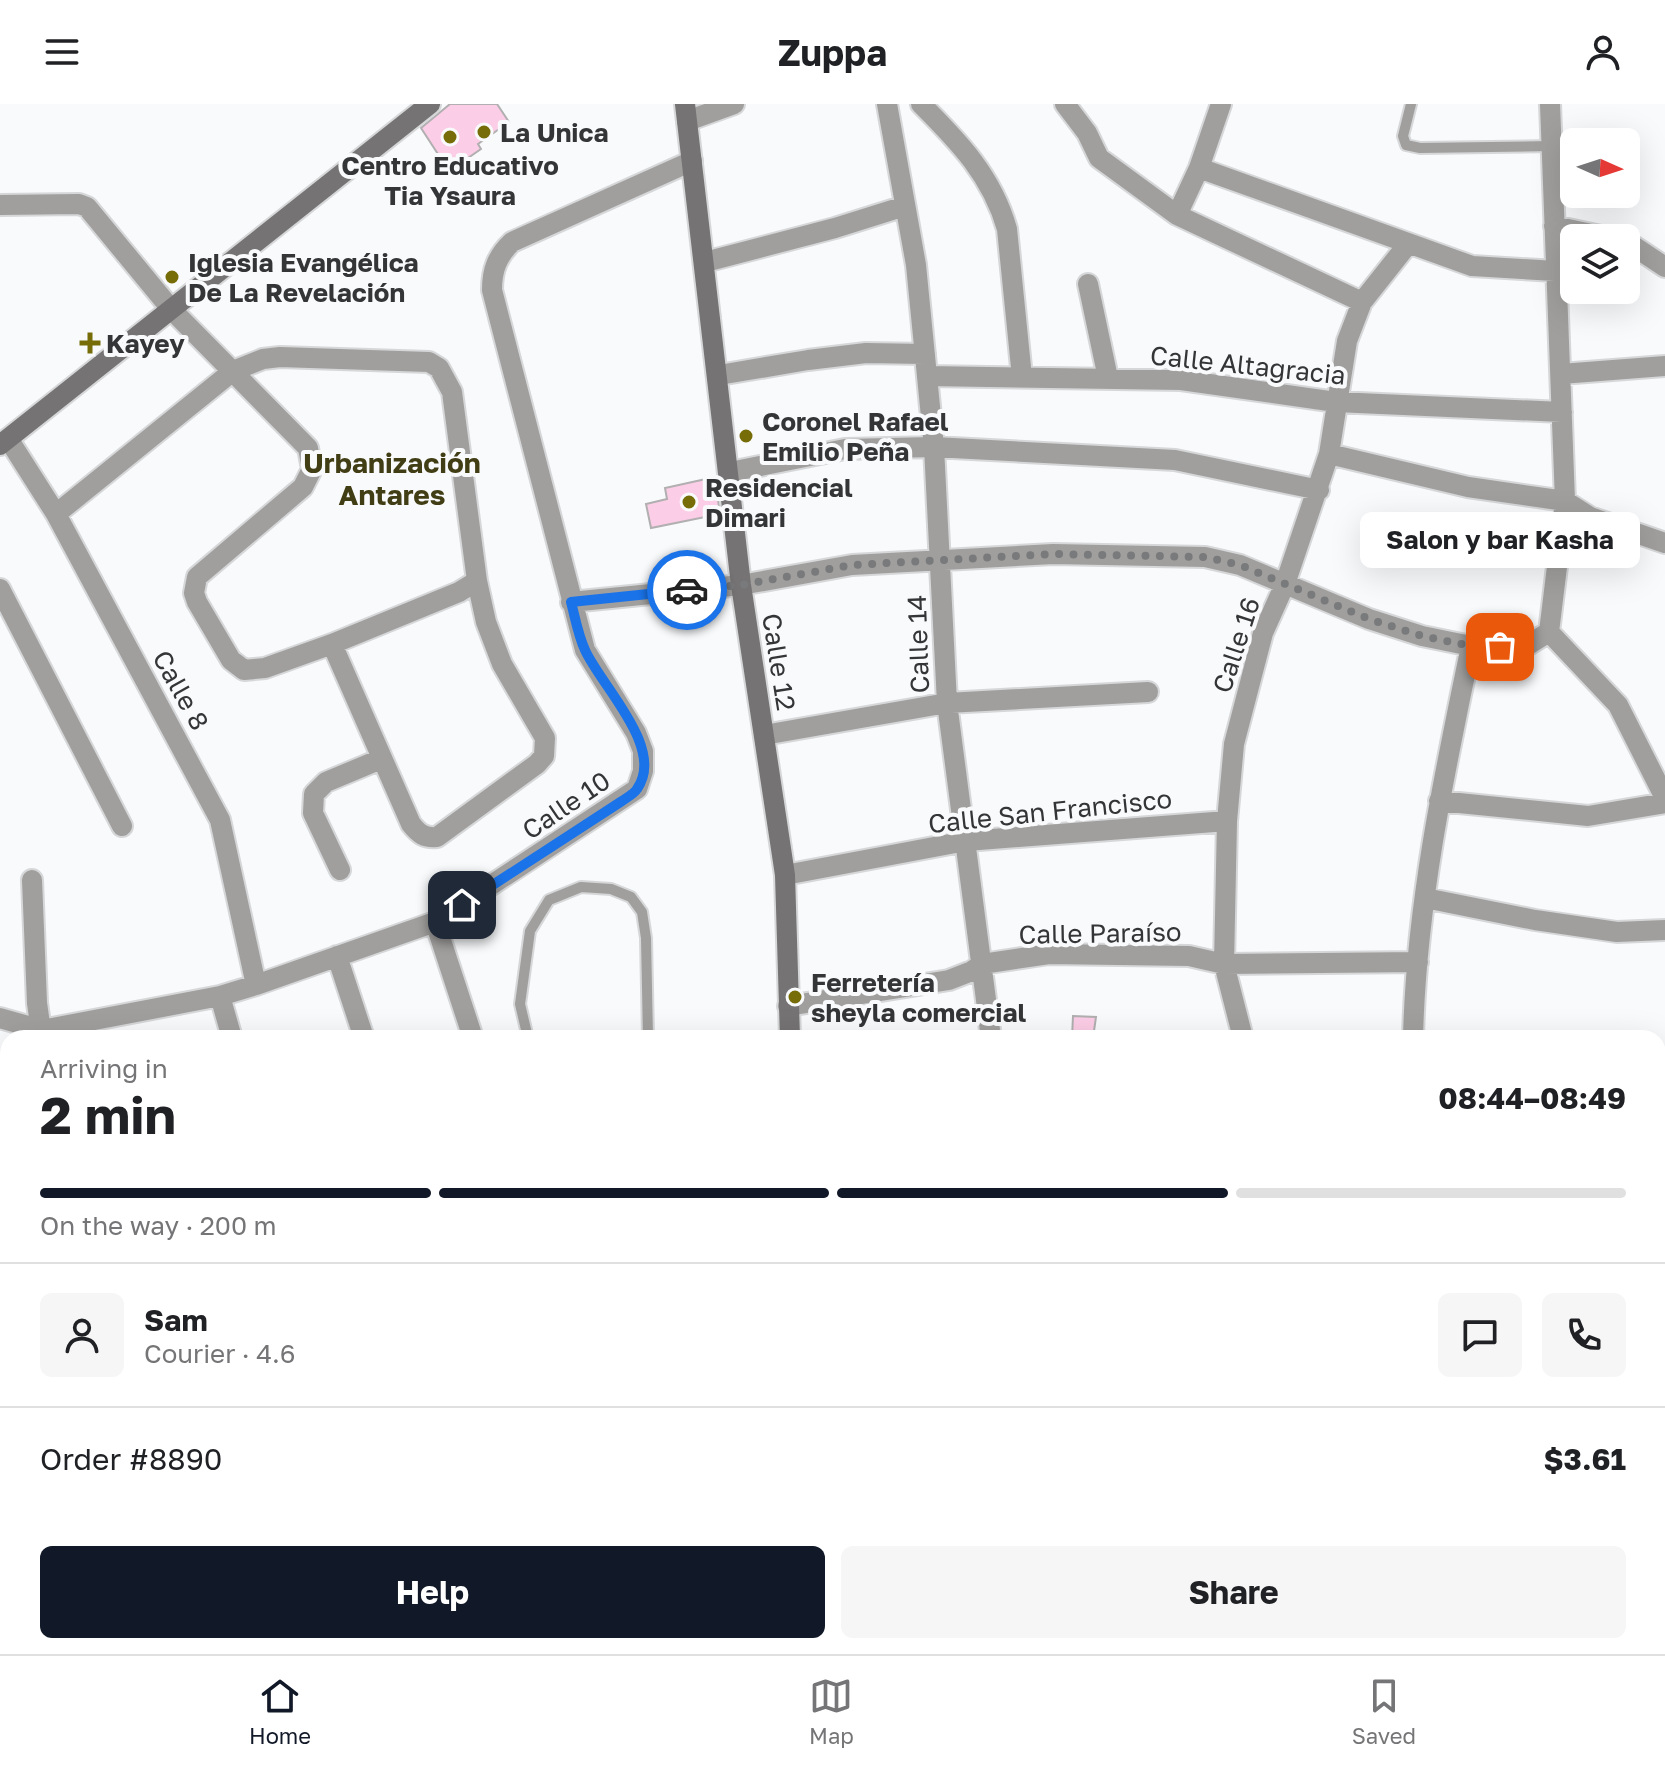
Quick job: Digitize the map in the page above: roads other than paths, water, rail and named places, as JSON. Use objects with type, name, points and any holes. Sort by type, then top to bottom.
[{"type":"main road","points":[[5,442],[428,104]]},
{"type":"main road","name":"Calle 12","points":[[686,112],[719,375],[741,585],[785,875],[790,1030]]},
{"type":"street","points":[[686,112],[734,104]]},
{"type":"street","name":"Calle 14","points":[[887,104],[916,265],[934,447],[947,703],[990,1030]]},
{"type":"street","points":[[921,104],[965,148],[990,184],[1001,207],[1007,229],[1022,377]]},
{"type":"street","points":[[1065,104],[1087,133],[1099,158],[1177,215],[1362,302]]},
{"type":"street","points":[[1177,215],[1199,168],[1221,104]]},
{"type":"street","points":[[1549,632],[1565,501],[1550,104]]},
{"type":"street","name":"Calle 10","points":[[61,1030],[220,996],[435,922],[637,789],[643,771],[643,751],[636,733],[585,650],[492,290],[492,274],[497,260],[512,242],[692,161]]},
{"type":"street","points":[[1199,168],[1472,266],[1555,271]]},
{"type":"street","points":[[0,205],[79,204],[87,207],[171,309],[308,448],[312,469],[303,487],[201,573],[194,585],[197,602],[231,660],[244,670],[265,668],[459,592],[477,581]]},
{"type":"street","points":[[705,262],[905,206]]},
{"type":"street","points":[[1554,226],[1560,227]]},
{"type":"street","name":"Calle 16","points":[[1241,1030],[1224,964],[1227,821],[1234,744],[1263,633],[1285,584],[1319,490],[1329,454],[1347,341],[1362,302],[1408,244]]},
{"type":"street","points":[[1640,250],[1665,267]]},
{"type":"street","points":[[1088,284],[1108,378]]},
{"type":"street","points":[[719,375],[866,353],[925,354]]},
{"type":"street","points":[[56,514],[233,371],[247,364],[280,357],[429,362],[439,368],[452,392],[477,581],[486,622],[502,664],[541,729],[546,747],[544,756],[437,837],[419,834],[411,824],[381,759],[332,644]]},
{"type":"street","points":[[1561,374],[1665,366]]},
{"type":"street","name":"Calle Altagracia","points":[[928,376],[1181,380],[1336,402],[1562,412]]},
{"type":"street","name":"Calle 8","points":[[5,442],[56,514],[220,820],[256,985]]},
{"type":"street","points":[[730,472],[845,449],[934,447],[1175,460],[1319,490]]},
{"type":"street","points":[[1329,454],[1468,487],[1565,501],[1590,517],[1665,543]]},
{"type":"street","points":[[571,602],[741,585],[852,565],[1053,554],[1205,557],[1240,565],[1369,619],[1422,636],[1471,646],[1528,645],[1549,632]]},
{"type":"street","points":[[0,589],[122,826]]},
{"type":"street","points":[[1439,801],[1588,816],[1665,801],[1618,705],[1549,632]]},
{"type":"street","points":[[1414,1030],[1425,898],[1439,801],[1471,646]]},
{"type":"street","points":[[764,735],[947,703],[1148,692]]},
{"type":"street","points":[[340,870],[313,813],[314,794],[326,782],[381,759]]},
{"type":"street","name":"Calle San Francisco","points":[[785,875],[966,841],[1227,821]]},
{"type":"street","points":[[32,880],[37,1003],[41,1030]]},
{"type":"street","points":[[1425,898],[1535,920],[1617,932],[1665,930]]},
{"type":"street","points":[[435,922],[470,1030]]},
{"type":"street","name":"Calle Paraíso","points":[[788,1006],[949,980],[982,964],[1049,954],[1189,956],[1224,964],[1418,962]]},
{"type":"street","points":[[337,956],[361,1030]]},
{"type":"street","points":[[220,996],[230,1030]]},
{"type":"street","name":"Calle 10","points":[[0,1018],[32,1030]]},
{"type":"lane","points":[[1411,104],[1403,136],[1406,145],[1420,148],[1552,146]]},
{"type":"lane","points":[[526,1030],[520,1004],[530,931],[549,900],[581,887],[611,889],[631,897],[642,912],[646,938],[648,1030]]},
{"type":"place","name":"La Unica","points":[[484,132]]},
{"type":"place","name":"Centro Educativo Tia Ysaura","points":[[450,137]]},
{"type":"place","name":"Iglesia Evangélica De La Revelación","points":[[172,277]]},
{"type":"place","name":"Kayey","points":[[90,343]]},
{"type":"place","name":"Coronel Rafael Emilio Peña","points":[[746,436]]},
{"type":"place","name":"Residencial Dimari","points":[[689,502]]},
{"type":"place","name":"Salon y bar Kasha","points":[[1500,647]]},
{"type":"place","name":"Ferretería sheyla comercial","points":[[795,997]]},
{"type":"district","name":"Urbanización Antares","points":[[392,478]]}]
